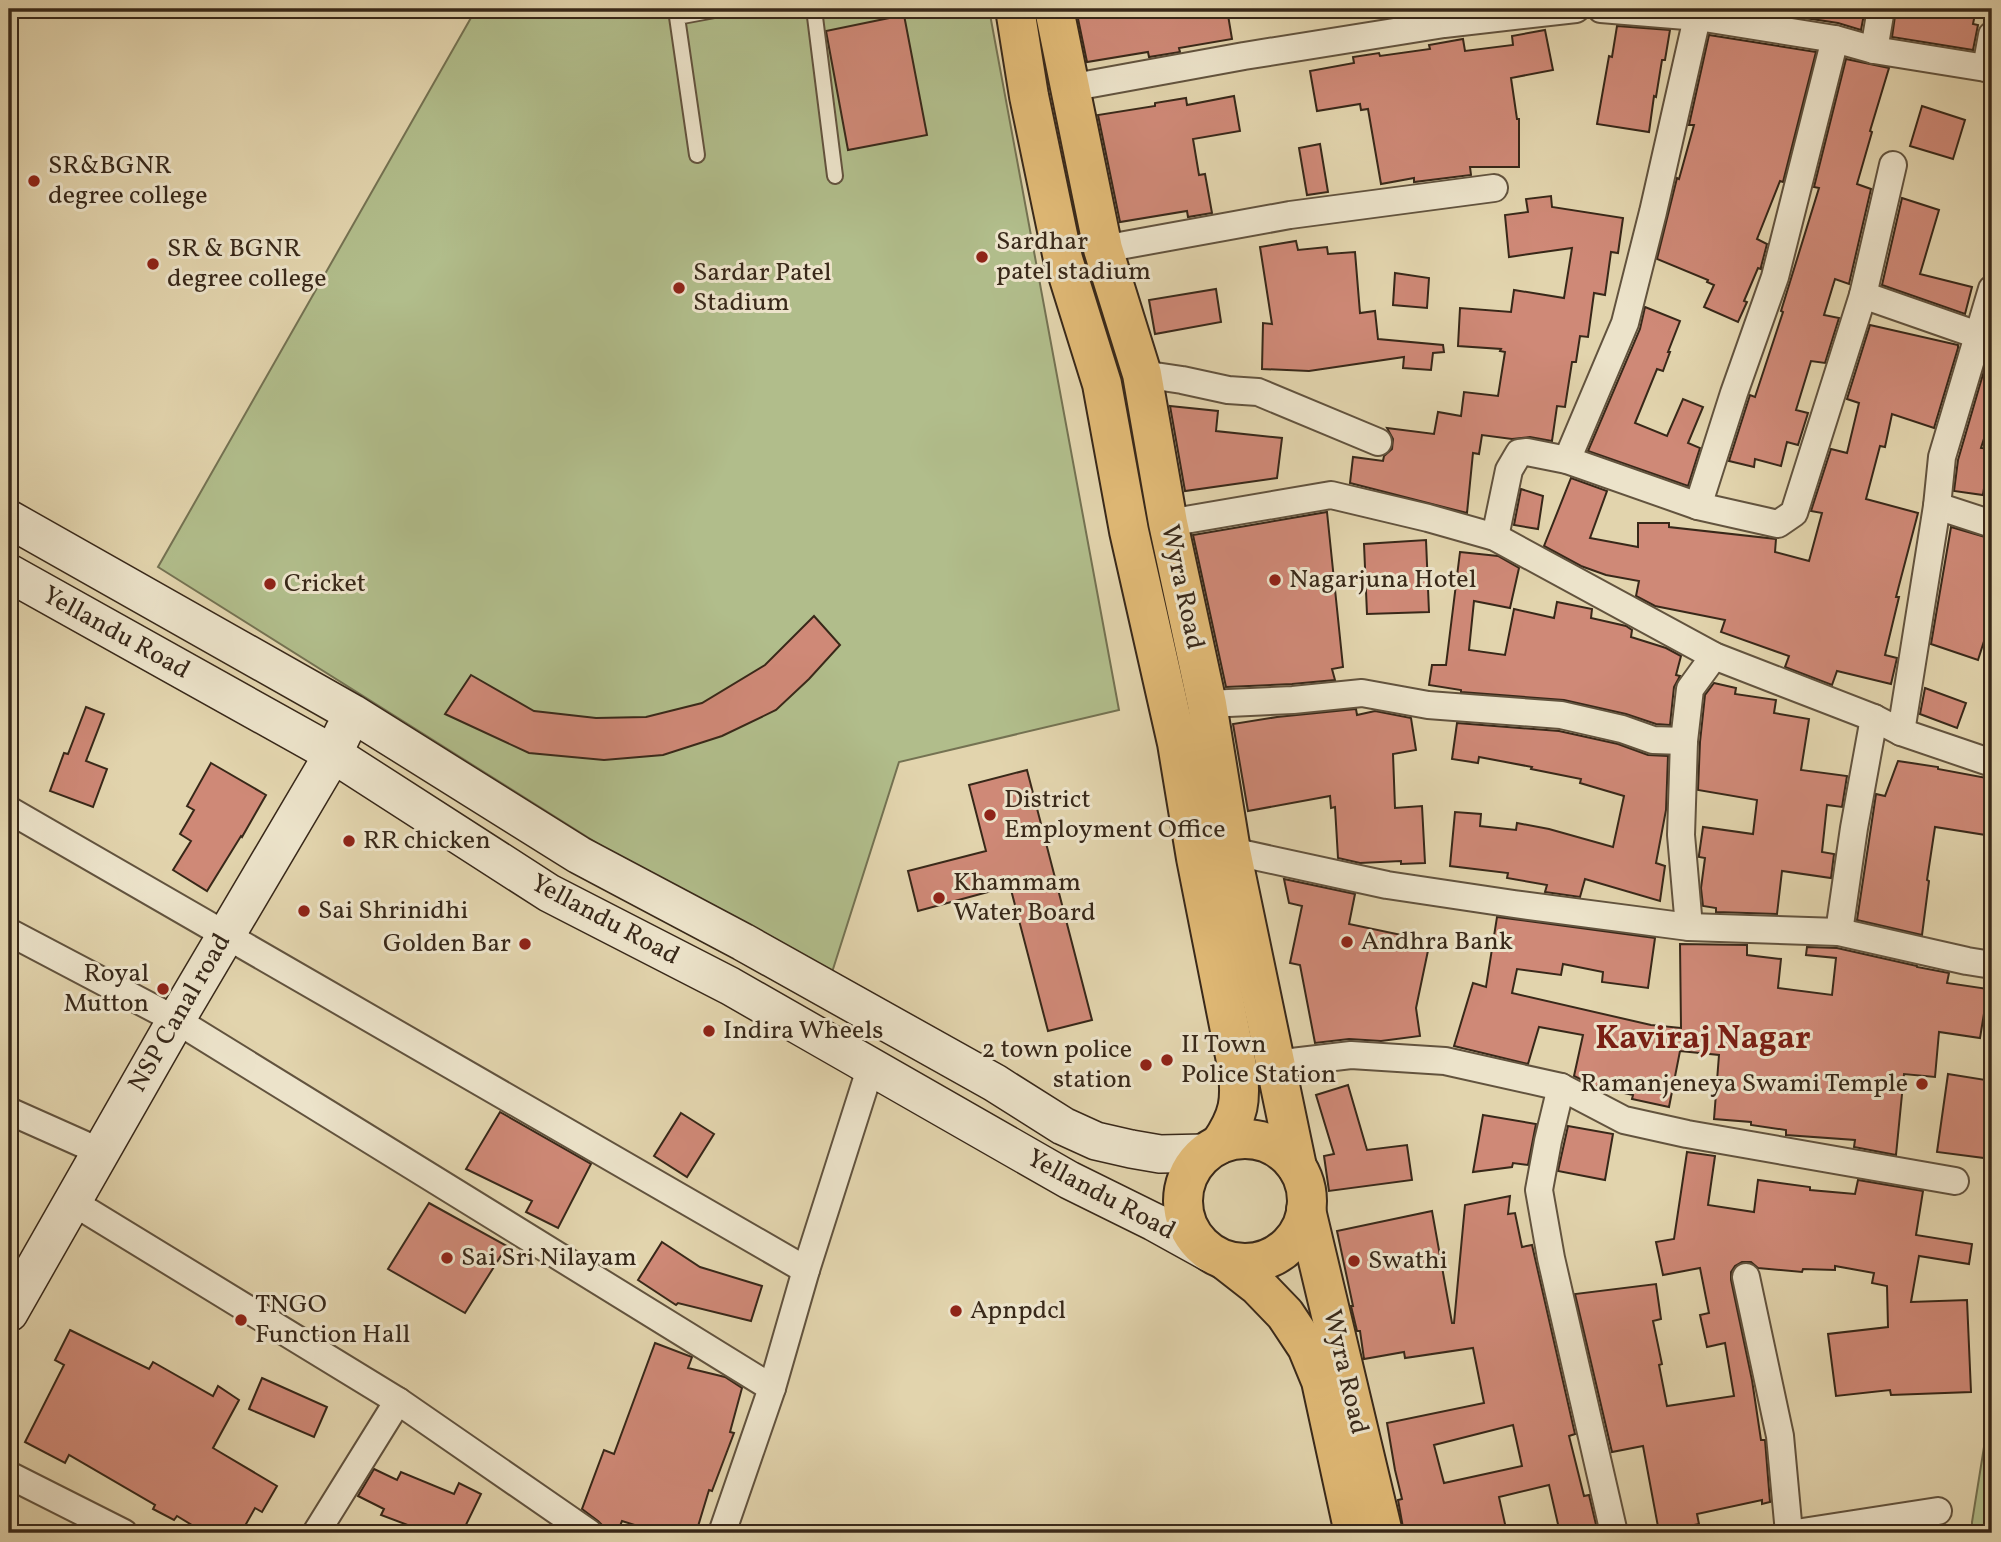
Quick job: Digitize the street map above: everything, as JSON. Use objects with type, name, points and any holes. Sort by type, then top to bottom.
[{"type":"main road","name":"Wyra Road","points":[[1014,9],[1063,259],[1102,384],[1129,531],[1177,743],[1196,858],[1241,1088],[1238,1109],[1230,1129],[1193,1167],[1185,1185],[1183,1204],[1186,1222],[1196,1239],[1258,1286],[1285,1314],[1307,1347],[1321,1381],[1354,1533]]},
{"type":"main road","name":"Wyra Road","points":[[1054,9],[1103,249],[1142,374],[1168,523],[1207,704],[1231,851],[1275,1064],[1383,1533]]},
{"type":"main road","name":"Yellandu Road","points":[[9,519],[352,713],[579,855],[755,948],[995,1083],[1062,1126],[1096,1141],[1160,1154],[1212,1148]]},
{"type":"main road","name":"Yellandu Road","points":[[9,573],[333,754],[549,893],[730,986],[1069,1181],[1218,1257]]},
{"type":"main road","name":"NSP Canal road","points":[[9,1313],[71,1201],[333,754],[352,713]]},
{"type":"main road","points":[[1212,1148],[1236,1139],[1254,1139],[1271,1144],[1286,1154],[1297,1167]]},
{"type":"main road","points":[[1218,1257],[1248,1264],[1269,1259],[1287,1248],[1300,1231],[1307,1210]]},
{"type":"street","points":[[1069,88],[1244,55],[1444,24],[1565,9]]},
{"type":"street","points":[[1601,9],[1699,13],[1835,38],[1874,50],[1989,69],[1992,35]]},
{"type":"street","points":[[1874,50],[1881,9]]},
{"type":"street","points":[[1567,460],[1625,323],[1699,13]]},
{"type":"street","points":[[1698,506],[1775,277],[1835,38]]},
{"type":"street","points":[[1495,537],[1508,470],[1519,453],[1527,452],[1567,460],[1698,506],[1777,524],[1794,513],[1863,296],[1893,165]]},
{"type":"street","points":[[1103,249],[1290,215],[1494,188]]},
{"type":"street","points":[[1901,732],[1937,506],[1942,457],[1985,338],[1992,289]]},
{"type":"street","points":[[1863,296],[1985,338]]},
{"type":"street","points":[[1142,374],[1228,390],[1258,392],[1378,442]]},
{"type":"street","points":[[1168,523],[1331,495],[1495,537],[1714,656],[1874,718],[1901,732],[1992,763]]},
{"type":"street","points":[[1937,506],[1992,524]]},
{"type":"street","points":[[1689,927],[1681,835],[1684,741],[1690,689],[1714,656]]},
{"type":"street","points":[[1207,704],[1362,693],[1428,705],[1561,715],[1622,729],[1653,740],[1684,741]]},
{"type":"street","points":[[1839,932],[1874,718]]},
{"type":"street","points":[[9,810],[806,1270]]},
{"type":"street","points":[[1231,851],[1387,885],[1540,908],[1689,927],[1839,932],[1992,965]]},
{"type":"street","points":[[9,932],[176,1020],[772,1388]]},
{"type":"street","points":[[1275,1064],[1351,1055],[1445,1061],[1561,1087],[1624,1120],[1687,1134],[1955,1181]]},
{"type":"street","points":[[722,1533],[772,1388],[806,1270],[871,1066]]},
{"type":"street","points":[[1561,1087],[1539,1190],[1551,1258],[1614,1533]]},
{"type":"street","points":[[9,1111],[101,1152]]},
{"type":"street","points":[[71,1201],[398,1401],[589,1533]]},
{"type":"street","points":[[1746,1277],[1780,1436],[1788,1533]]},
{"type":"street","points":[[316,1533],[398,1401]]},
{"type":"street","points":[[9,1475],[124,1533]]},
{"type":"street","points":[[1796,1533],[1938,1511]]},
{"type":"lane","points":[[697,155],[677,17],[720,9]]},
{"type":"lane","points":[[814,9],[835,176]]},
{"type":"green space","name":"Sardar Patel Stadium","points":[[476,9],[989,9],[1119,710],[899,762],[827,988],[158,567]]},
{"type":"green space","points":[[1992,1397],[1992,1533],[1972,1533],[1972,1522]]},
{"type":"building","points":[[1076,9],[1227,9],[1232,39],[1179,48],[1180,52],[1149,57],[1148,52],[1087,62]]},
{"type":"building","points":[[1746,9],[1865,9],[1861,30],[1838,23]]},
{"type":"building","points":[[1896,9],[1976,9],[1973,24],[1978,25],[1973,50],[1892,37]]},
{"type":"building","points":[[904,15],[927,135],[848,150],[826,31]]},
{"type":"building","points":[[1617,26],[1670,30],[1656,97],[1654,96],[1649,132],[1597,124]]},
{"type":"building","points":[[1545,30],[1553,70],[1511,78],[1519,119],[1519,167],[1470,167],[1471,175],[1414,182],[1414,178],[1381,184],[1368,109],[1361,110],[1360,104],[1317,111],[1310,71],[1354,63],[1353,57],[1430,49],[1429,45],[1463,39],[1465,51],[1513,45],[1512,36]]},
{"type":"building","points":[[1709,35],[1816,52],[1783,182],[1780,181],[1757,239],[1767,244],[1761,269],[1758,268],[1738,322],[1704,307],[1714,285],[1707,282],[1708,280],[1657,259],[1677,178],[1679,179],[1694,125],[1689,125]]},
{"type":"building","points":[[1846,59],[1889,68],[1857,184],[1871,189],[1849,284],[1835,279],[1824,315],[1839,318],[1825,363],[1811,361],[1796,410],[1808,413],[1798,445],[1787,442],[1781,466],[1755,459],[1754,467],[1729,461],[1750,395],[1755,397],[1783,312],[1781,311],[1819,188],[1814,187]]},
{"type":"building","points":[[1234,96],[1240,131],[1193,139],[1199,175],[1205,174],[1212,213],[1188,217],[1187,211],[1120,222],[1098,115],[1186,98],[1187,105]]},
{"type":"building","points":[[1922,106],[1965,120],[1953,159],[1910,146]]},
{"type":"building","points":[[1320,144],[1328,192],[1307,195],[1299,148]]},
{"type":"building","points":[[1551,196],[1552,207],[1623,218],[1618,253],[1611,252],[1605,295],[1594,293],[1588,337],[1580,336],[1576,362],[1572,362],[1565,407],[1557,406],[1552,441],[1530,437],[1512,439],[1482,435],[1479,454],[1473,453],[1467,513],[1350,483],[1353,457],[1383,461],[1384,456],[1392,449],[1393,439],[1387,428],[1434,434],[1438,412],[1461,416],[1464,392],[1498,396],[1505,352],[1500,351],[1501,349],[1458,346],[1460,308],[1511,312],[1514,290],[1564,298],[1572,248],[1509,257],[1505,215],[1528,212],[1526,199]]},
{"type":"building","points":[[1902,198],[1939,210],[1920,274],[1972,287],[1965,314],[1882,285]]},
{"type":"building","points":[[1296,241],[1298,250],[1327,247],[1328,254],[1355,252],[1360,313],[1375,311],[1378,339],[1443,345],[1444,352],[1433,353],[1431,370],[1403,368],[1404,357],[1309,371],[1262,369],[1263,323],[1272,324],[1260,247]]},
{"type":"building","points":[[1395,273],[1429,278],[1427,308],[1393,305]]},
{"type":"building","points":[[1216,289],[1221,322],[1155,334],[1149,300]]},
{"type":"building","points":[[1645,307],[1680,321],[1663,371],[1657,369],[1635,423],[1667,436],[1683,399],[1703,407],[1688,443],[1700,448],[1688,486],[1588,451],[1640,329]]},
{"type":"building","points":[[1870,325],[1958,345],[1934,428],[1892,414],[1885,447],[1880,446],[1866,499],[1918,513],[1896,597],[1899,597],[1885,655],[1897,658],[1891,684],[1837,671],[1832,685],[1785,667],[1789,656],[1721,632],[1725,620],[1655,606],[1636,596],[1639,581],[1606,575],[1581,566],[1544,546],[1571,478],[1607,491],[1590,538],[1638,547],[1638,523],[1669,523],[1669,527],[1776,539],[1775,552],[1809,561],[1822,513],[1811,511],[1831,449],[1847,453],[1859,403],[1847,399]]},
{"type":"building","points":[[1988,357],[1992,358],[1992,414],[1981,448],[1990,449],[1983,495],[1954,491],[1958,460]]},
{"type":"building","points":[[1170,406],[1218,411],[1216,431],[1282,438],[1277,478],[1185,491]]},
{"type":"building","points":[[1521,489],[1543,496],[1538,529],[1514,525]]},
{"type":"building","points":[[1327,512],[1343,667],[1332,669],[1335,680],[1226,687],[1193,535]]},
{"type":"building","points":[[1951,527],[1992,539],[1992,616],[1978,660],[1931,644]]},
{"type":"building","points":[[1426,540],[1429,612],[1367,614],[1364,544]]},
{"type":"building","points":[[1460,552],[1498,556],[1519,568],[1510,608],[1474,601],[1469,650],[1505,655],[1514,609],[1554,618],[1557,602],[1592,609],[1591,618],[1626,626],[1632,630],[1631,637],[1666,648],[1681,656],[1676,675],[1680,676],[1674,687],[1670,725],[1656,724],[1626,714],[1564,700],[1461,692],[1429,685],[1432,665],[1446,665]]},
{"type":"building","points":[[814,616],[840,645],[776,710],[722,736],[663,755],[604,760],[529,753],[445,714],[471,675],[534,711],[596,718],[646,717],[702,703],[765,665]]},
{"type":"building","points":[[1714,683],[1736,688],[1735,694],[1776,700],[1774,713],[1809,719],[1801,770],[1847,776],[1842,807],[1827,805],[1822,852],[1834,854],[1831,878],[1782,871],[1777,914],[1716,912],[1716,908],[1703,906],[1701,888],[1705,858],[1699,855],[1703,827],[1753,834],[1757,800],[1698,790],[1705,695]]},
{"type":"building","points":[[1925,688],[1966,703],[1957,728],[1920,714]]},
{"type":"building","points":[[86,707],[104,714],[86,761],[107,769],[93,807],[50,791],[64,753],[68,754]]},
{"type":"building","points":[[1356,709],[1357,715],[1375,711],[1411,718],[1416,750],[1393,754],[1395,808],[1422,806],[1425,863],[1360,863],[1338,858],[1335,807],[1331,808],[1330,796],[1248,811],[1233,724]]},
{"type":"building","points":[[1457,723],[1559,731],[1618,744],[1648,755],[1668,756],[1666,810],[1656,863],[1665,866],[1660,901],[1585,879],[1580,897],[1545,892],[1547,885],[1507,878],[1508,873],[1450,866],[1455,812],[1481,814],[1480,826],[1516,830],[1517,823],[1613,847],[1624,796],[1580,783],[1581,779],[1531,769],[1532,767],[1479,757],[1478,763],[1452,759]]},
{"type":"building","points":[[1898,761],[1992,779],[1992,836],[1935,827],[1922,935],[1857,920],[1876,794],[1885,796]]},
{"type":"building","points":[[211,763],[266,795],[207,891],[173,870],[191,841],[180,834],[194,810],[187,806]]},
{"type":"building","name":"Khammam Water Board","points":[[1027,770],[1092,1020],[1048,1031],[1010,886],[918,911],[908,871],[986,851],[969,785]]},
{"type":"building","points":[[1284,879],[1355,894],[1349,924],[1430,941],[1416,1008],[1420,1036],[1381,1041],[1349,1039],[1315,1043],[1300,965],[1290,963],[1302,906],[1289,903]]},
{"type":"building","points":[[1497,917],[1655,938],[1648,988],[1602,982],[1603,972],[1563,964],[1561,975],[1517,969],[1512,993],[1651,1025],[1681,1028],[1680,944],[1747,945],[1747,955],[1781,959],[1778,988],[1832,995],[1836,958],[1806,955],[1807,947],[1837,948],[1949,973],[1947,983],[1988,989],[1980,1038],[1939,1032],[1935,1077],[1904,1074],[1896,1155],[1854,1147],[1855,1140],[1786,1135],[1786,1130],[1751,1125],[1751,1122],[1714,1119],[1719,1055],[1680,1051],[1669,1107],[1632,1099],[1633,1095],[1594,1086],[1574,1076],[1583,1035],[1539,1027],[1528,1064],[1454,1046],[1473,983],[1486,987]]},
{"type":"building","points":[[1948,1074],[1992,1081],[1992,1159],[1937,1152]]},
{"type":"building","points":[[1348,1085],[1367,1150],[1407,1145],[1412,1180],[1329,1191],[1324,1156],[1334,1154],[1316,1095]]},
{"type":"building","points":[[500,1112],[591,1164],[558,1228],[526,1212],[532,1201],[466,1169]]},
{"type":"building","points":[[681,1113],[714,1134],[687,1177],[654,1156]]},
{"type":"building","points":[[1483,1115],[1536,1124],[1528,1165],[1513,1163],[1512,1167],[1473,1172]]},
{"type":"building","points":[[1568,1126],[1613,1134],[1605,1180],[1558,1171]]},
{"type":"building","points":[[1687,1152],[1715,1156],[1708,1205],[1754,1212],[1758,1180],[1810,1187],[1810,1190],[1855,1194],[1858,1180],[1923,1191],[1916,1235],[1972,1244],[1969,1264],[1919,1256],[1911,1302],[1967,1300],[1971,1392],[1891,1395],[1890,1390],[1836,1396],[1828,1334],[1888,1327],[1887,1286],[1872,1283],[1874,1273],[1835,1266],[1835,1270],[1803,1269],[1802,1272],[1758,1268],[1751,1262],[1742,1262],[1731,1272],[1731,1280],[1752,1380],[1761,1440],[1765,1440],[1770,1502],[1762,1504],[1762,1500],[1697,1514],[1699,1524],[1659,1532],[1643,1446],[1612,1452],[1575,1294],[1656,1284],[1661,1319],[1653,1321],[1667,1406],[1734,1396],[1725,1343],[1707,1347],[1700,1315],[1709,1313],[1700,1268],[1663,1275],[1656,1242],[1674,1239]]},
{"type":"building","points":[[1510,1196],[1508,1214],[1515,1213],[1522,1247],[1532,1245],[1575,1434],[1569,1436],[1584,1496],[1589,1495],[1598,1533],[1560,1533],[1549,1485],[1499,1497],[1507,1533],[1404,1533],[1398,1500],[1402,1499],[1387,1423],[1484,1403],[1473,1348],[1405,1358],[1404,1352],[1364,1359],[1337,1231],[1432,1211],[1454,1323],[1465,1205]],"holes":[[[1513,1425],[1522,1466],[1444,1483],[1434,1445]]]},
{"type":"building","name":"Sai Sri Nilayam","points":[[429,1203],[507,1246],[465,1313],[388,1269]]},
{"type":"building","points":[[662,1242],[700,1267],[762,1286],[751,1321],[678,1303],[676,1305],[638,1280]]},
{"type":"building","points":[[70,1330],[149,1369],[153,1362],[213,1396],[218,1386],[239,1400],[213,1448],[277,1486],[262,1512],[255,1508],[241,1533],[205,1533],[177,1516],[174,1520],[153,1509],[155,1505],[69,1455],[65,1463],[25,1442],[64,1365],[55,1360]]},
{"type":"building","points":[[655,1343],[692,1357],[688,1368],[725,1377],[742,1388],[730,1432],[734,1433],[712,1491],[709,1490],[696,1533],[660,1533],[622,1521],[617,1533],[605,1533],[603,1526],[582,1509],[604,1450],[614,1454]]},
{"type":"building","points":[[262,1378],[327,1407],[314,1437],[249,1409]]},
{"type":"building","points":[[374,1469],[397,1480],[401,1472],[454,1494],[459,1483],[481,1494],[462,1533],[429,1533],[381,1515],[384,1509],[358,1496]]},
{"type":"place","name":"SR&BGNR degree college","points":[[34,181]]},
{"type":"place","name":"Sardhar patel stadium","points":[[982,257]]},
{"type":"place","name":"SR & BGNR degree college","points":[[153,264]]},
{"type":"place","name":"Sardar Patel Stadium","points":[[679,288]]},
{"type":"place","name":"Nagarjuna Hotel","points":[[1275,580]]},
{"type":"place","name":"Cricket","points":[[270,584]]},
{"type":"place","name":"District Employment Office","points":[[990,815]]},
{"type":"place","name":"RR chicken","points":[[349,841]]},
{"type":"place","name":"Khammam Water Board","points":[[939,898]]},
{"type":"place","name":"Sai Shrinidhi","points":[[304,911]]},
{"type":"place","name":"Andhra Bank","points":[[1347,942]]},
{"type":"place","name":"Golden Bar","points":[[525,944]]},
{"type":"place","name":"Royal Mutton","points":[[163,989]]},
{"type":"place","name":"Indira Wheels","points":[[709,1031]]},
{"type":"place","name":"II Town Police Station","points":[[1167,1060]]},
{"type":"place","name":"2 town police station","points":[[1146,1065]]},
{"type":"place","name":"Ramanjeneya Swami Temple","points":[[1922,1084]]},
{"type":"place","name":"Sai Sri Nilayam","points":[[447,1258]]},
{"type":"place","name":"Swathi","points":[[1354,1261]]},
{"type":"place","name":"Apnpdcl","points":[[956,1311]]},
{"type":"place","name":"TNGO Function Hall","points":[[241,1320]]},
{"type":"district","name":"Kaviraj Nagar","points":[[1703,1040]]}]
